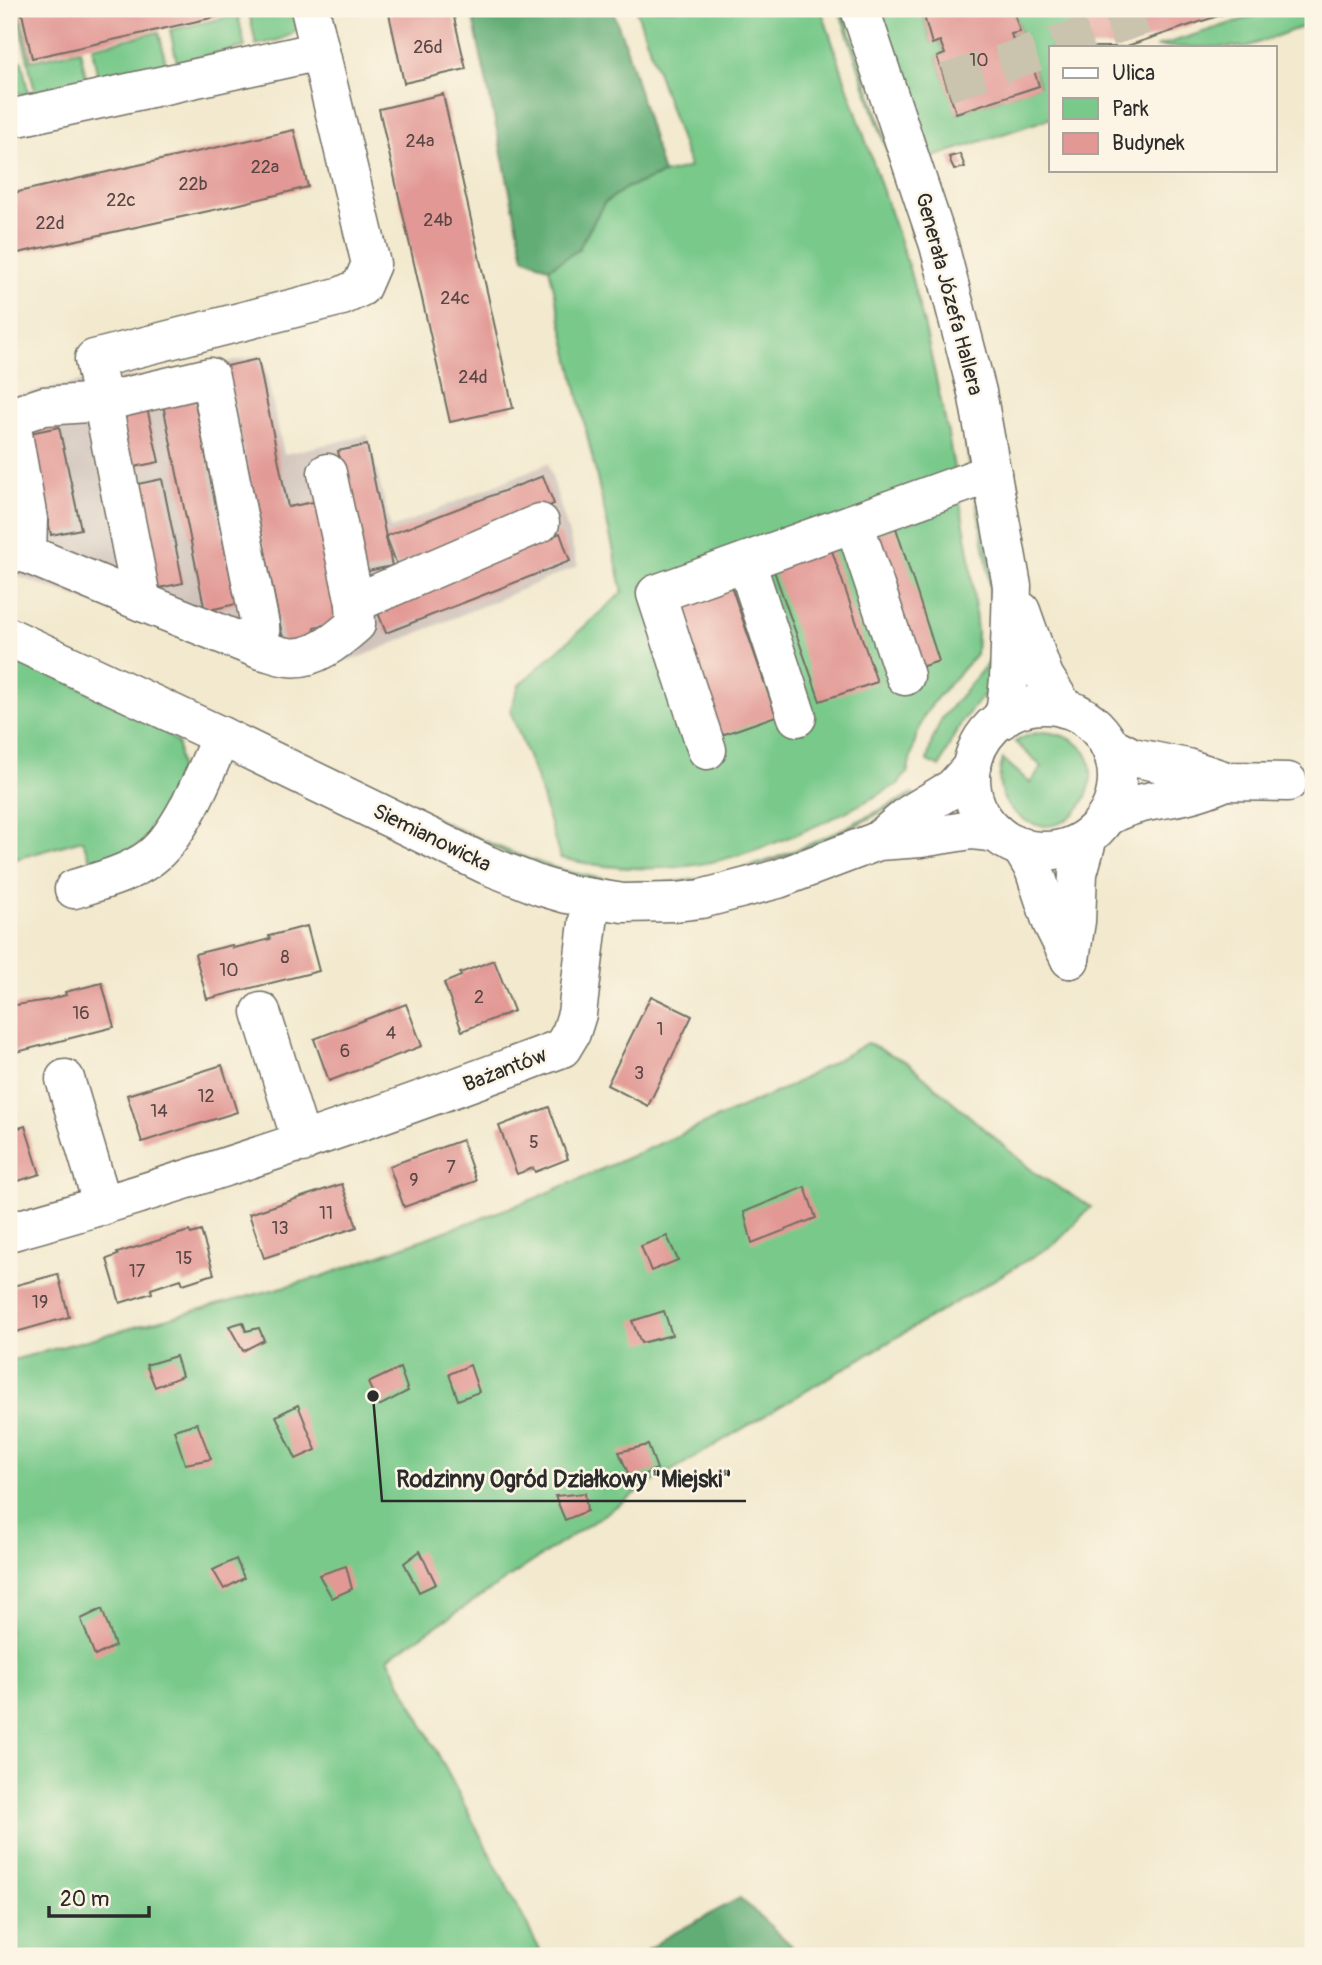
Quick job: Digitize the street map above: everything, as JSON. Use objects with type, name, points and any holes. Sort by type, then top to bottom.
[{"type":"street","points":[[142,602],[94,359],[342,296],[361,287],[371,264],[310,9]]},
{"type":"street","name":"Generała Józefa Hallera","points":[[860,9],[950,283],[977,392],[1012,586],[1044,676],[1063,708]]},
{"type":"street","points":[[9,119],[320,51]]},
{"type":"street","points":[[261,650],[260,625],[210,377],[103,402],[44,406],[10,417],[29,519],[18,552],[261,650],[290,658],[315,653],[339,639],[356,624],[355,603],[327,473]]},
{"type":"street","points":[[707,750],[656,594],[992,473]]},
{"type":"street","points":[[355,603],[540,523]]},
{"type":"street","points":[[855,523],[905,676]]},
{"type":"street","points":[[746,562],[797,717]]},
{"type":"street","name":"Generała Józefa Hallera","points":[[1001,720],[1009,687],[1012,586]]},
{"type":"street","name":"Siemianowicka","points":[[9,637],[496,869],[540,887],[591,898],[648,903],[723,895],[778,880],[878,841],[971,830],[1008,840]]},
{"type":"street","points":[[1042,705],[1063,708],[1085,718],[1103,735],[1114,759],[1116,789],[1078,873],[1076,920],[1070,959],[1052,923],[1034,869],[1008,840],[987,824],[975,803],[972,791],[972,767],[982,740],[1001,720],[1031,707],[1042,705]]},
{"type":"street","points":[[74,889],[136,867],[164,846],[184,816],[221,736]]},
{"type":"street","points":[[1109,745],[1132,757],[1187,768],[1226,781],[1288,782]]},
{"type":"street","name":"Siemianowicka","points":[[878,841],[911,814],[953,788],[972,767]]},
{"type":"street","points":[[1008,840],[1038,851],[1072,846],[1122,807],[1186,795],[1226,781]]},
{"type":"street","name":"Bażantów","points":[[9,1232],[103,1206],[302,1143],[562,1048],[572,1033],[577,1014],[591,898]]},
{"type":"street","points":[[261,1012],[302,1143]]},
{"type":"street","points":[[65,1079],[103,1206]]},
{"type":"shaded area","points":[[262,355],[284,454],[368,435],[391,529],[548,463],[578,566],[363,656],[298,673],[187,637],[9,573],[9,397],[85,381],[171,374]]},
{"type":"green space","points":[[16,9],[19,9],[31,61],[80,50],[87,81],[35,92]]},
{"type":"green space","points":[[286,9],[303,20],[290,35],[256,45],[249,12]]},
{"type":"green space","points":[[471,9],[612,9],[626,46],[663,174],[626,188],[604,203],[578,250],[549,268],[524,257]]},
{"type":"green space","points":[[636,9],[821,9],[908,265],[924,324],[947,429],[970,558],[977,633],[976,654],[924,716],[907,773],[898,784],[850,810],[769,845],[714,862],[656,868],[608,866],[560,858],[536,777],[510,711],[519,685],[623,592],[549,268],[578,250],[604,203],[626,188],[690,167]]},
{"type":"green space","points":[[839,9],[843,9],[945,322],[991,563],[996,608],[996,685],[962,722],[940,767],[927,761],[942,718],[993,657],[987,563],[954,376],[931,281]]},
{"type":"green space","points":[[879,9],[946,9],[924,17],[932,43],[940,41],[945,54],[937,57],[957,113],[1039,85],[1030,58],[1020,62],[1011,34],[1020,31],[1013,9],[1073,9],[1086,46],[1049,46],[1049,119],[931,158],[912,101],[915,93],[907,89]]},
{"type":"green space","points":[[1276,9],[1313,9],[1313,23],[1249,46],[1159,46]]},
{"type":"green space","points":[[238,15],[245,47],[177,62],[170,30]]},
{"type":"green space","points":[[159,32],[166,64],[98,79],[92,47]]},
{"type":"green space","points":[[9,57],[22,62],[29,96],[9,90]]},
{"type":"green space","points":[[9,652],[162,729],[178,744],[180,768],[162,822],[137,847],[93,865],[82,840],[9,861]]},
{"type":"green space","points":[[1042,732],[1071,740],[1087,755],[1091,775],[1086,796],[1074,814],[1056,824],[1035,824],[1012,810],[1004,799],[1000,786],[1003,759],[1030,783],[1042,767],[1015,742]]},
{"type":"green space","points":[[317,764],[327,766],[539,863],[605,879],[640,883],[675,882],[712,876],[764,862],[815,842],[913,793],[915,795],[817,845],[729,877],[661,886],[598,882],[537,868]]},
{"type":"green space","points":[[867,1043],[907,1062],[1035,1173],[1091,1207],[1056,1243],[656,1480],[388,1658],[543,1956],[9,1956],[9,1361],[320,1277],[536,1198],[786,1088]]},
{"type":"green space","points":[[740,1898],[791,1945],[786,1956],[640,1956],[663,1939]]},
{"type":"building","points":[[21,9],[247,9],[247,10],[32,58]]},
{"type":"building","points":[[388,9],[452,9],[466,69],[404,83]]},
{"type":"building","points":[[946,9],[1013,9],[1020,32],[1011,34],[1020,62],[1030,58],[1039,86],[956,113],[937,57],[945,54],[940,41],[932,44],[924,16]]},
{"type":"building","points":[[1073,9],[1239,9],[1127,46],[1086,46]]},
{"type":"building","points":[[443,94],[513,408],[450,422],[379,109]]},
{"type":"building","points":[[294,130],[308,187],[18,253],[9,210],[9,194]]},
{"type":"building","points":[[960,154],[965,167],[954,170],[949,157]]},
{"type":"building","points":[[258,359],[288,507],[318,501],[343,621],[314,627],[316,637],[284,644],[227,366]]},
{"type":"building","points":[[193,393],[236,604],[205,611],[162,400]]},
{"type":"building","points":[[146,403],[159,462],[129,468],[117,410]]},
{"type":"building","points":[[59,427],[81,529],[51,535],[30,433]]},
{"type":"building","points":[[367,445],[392,566],[363,572],[338,451]]},
{"type":"building","points":[[543,476],[554,504],[397,565],[386,536]]},
{"type":"building","points":[[162,479],[183,583],[154,589],[133,485]]},
{"type":"building","points":[[896,528],[939,661],[914,669],[870,536]]},
{"type":"building","points":[[560,533],[570,561],[386,633],[375,605]]},
{"type":"building","points":[[831,548],[877,682],[820,701],[773,568]]},
{"type":"building","points":[[730,583],[776,716],[719,736],[673,603]]},
{"type":"building","points":[[307,926],[319,971],[207,999],[195,954],[232,945],[233,948],[251,944],[270,939],[269,936]]},
{"type":"building","points":[[494,960],[514,1011],[462,1031],[444,983],[461,976],[460,973]]},
{"type":"building","points":[[102,983],[114,1027],[9,1054],[9,1006],[48,1000],[66,995],[65,992]]},
{"type":"building","points":[[651,996],[692,1016],[648,1106],[607,1085]]},
{"type":"building","points":[[406,1004],[422,1046],[329,1081],[314,1039]]},
{"type":"building","points":[[222,1065],[237,1112],[142,1142],[127,1095]]},
{"type":"building","points":[[549,1107],[568,1159],[535,1172],[533,1168],[517,1174],[499,1126]]},
{"type":"building","points":[[25,1126],[40,1174],[9,1184],[9,1131]]},
{"type":"building","points":[[462,1140],[476,1181],[404,1207],[389,1166]]},
{"type":"building","points":[[342,1184],[357,1227],[264,1258],[249,1214]]},
{"type":"building","points":[[805,1187],[816,1218],[752,1243],[744,1212]]},
{"type":"building","points":[[189,1231],[191,1234],[201,1231],[214,1274],[183,1284],[181,1279],[151,1289],[152,1293],[120,1303],[107,1259],[118,1255],[117,1253]]},
{"type":"building","points":[[667,1236],[678,1260],[651,1271],[641,1246]]},
{"type":"building","points":[[58,1274],[69,1317],[9,1334],[9,1287]]},
{"type":"building","points":[[664,1311],[672,1335],[641,1343],[632,1321]]},
{"type":"building","points":[[243,1322],[246,1331],[259,1328],[264,1340],[243,1351],[229,1326]]},
{"type":"building","points":[[176,1356],[182,1376],[155,1387],[146,1365]]},
{"type":"building","points":[[470,1365],[479,1392],[458,1400],[449,1374]]},
{"type":"building","points":[[400,1368],[408,1391],[379,1406],[368,1383]]},
{"type":"building","points":[[298,1405],[316,1450],[296,1459],[276,1416]]},
{"type":"building","points":[[197,1423],[211,1459],[185,1464],[174,1430]]},
{"type":"building","points":[[648,1445],[657,1469],[631,1480],[619,1452]]},
{"type":"building","points":[[585,1493],[587,1511],[565,1520],[555,1496]]},
{"type":"building","points":[[420,1551],[436,1584],[419,1592],[404,1563]]},
{"type":"building","points":[[236,1559],[244,1578],[224,1589],[213,1570]]},
{"type":"building","points":[[346,1566],[352,1589],[332,1598],[319,1575]]},
{"type":"building","points":[[102,1609],[115,1646],[95,1656],[81,1619]]},
{"type":"tunnel","points":[[1054,46],[1162,9]]},
{"type":"tunnel","points":[[946,83],[1049,48]]},
{"type":"place","name":"Rodzinny Ogród Działkowy \"Miejski\"","points":[[373,1396]]}]
